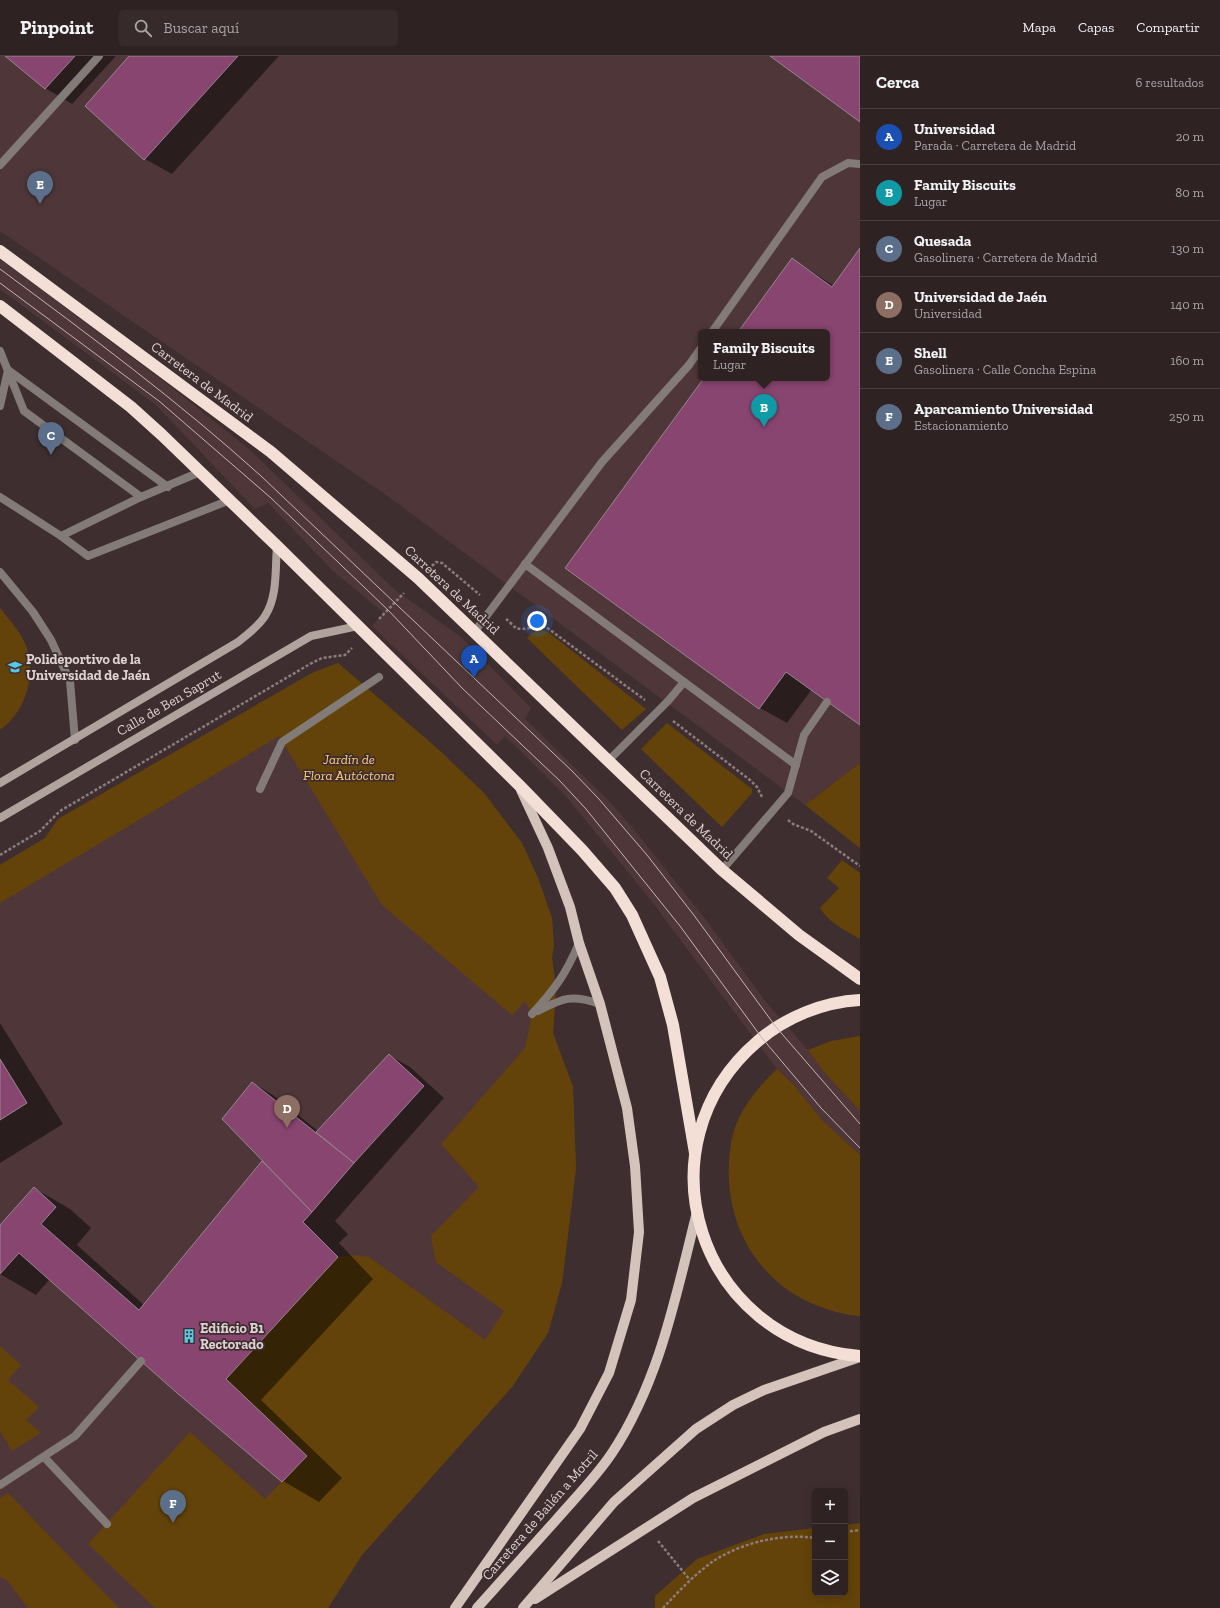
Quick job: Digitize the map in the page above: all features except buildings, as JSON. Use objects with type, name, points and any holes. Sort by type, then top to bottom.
[{"type":"highway","name":"Carretera de Madrid","points":[[0,251],[271,452],[418,578],[722,870],[799,935],[860,978]]},
{"type":"highway","points":[[0,306],[131,407],[230,500],[520,786],[615,888],[632,915],[660,977],[673,1025],[695,1153]]},
{"type":"highway","points":[[860,1000],[834,1004],[805,1012],[776,1027],[745,1053],[723,1079],[712,1099],[700,1131],[695,1153],[694,1183],[696,1212],[705,1242],[719,1271],[738,1296],[757,1315],[773,1327],[801,1342],[831,1352],[860,1357]]},
{"type":"main road","points":[[455,1608],[580,1429],[609,1373],[631,1300],[639,1232],[635,1166],[626,1108],[600,1004],[579,943],[570,907],[548,848],[520,786]]},
{"type":"main road","name":"Carretera de Bailén a Motril","points":[[477,1608],[591,1481],[612,1453],[633,1418],[647,1387],[665,1338],[696,1212]]},
{"type":"main road","points":[[526,1606],[614,1502],[696,1429],[733,1406],[764,1390],[860,1357]]},
{"type":"main road","points":[[526,1606],[570,1579],[630,1536],[693,1498],[817,1435],[860,1419]]},
{"type":"street","points":[[0,165],[99,56]]},
{"type":"street","points":[[714,329],[822,177],[848,163],[860,164]]},
{"type":"street","points":[[0,351],[24,411],[141,497]]},
{"type":"street","points":[[475,632],[602,462],[689,365],[698,352]]},
{"type":"street","points":[[8,370],[168,487]]},
{"type":"street","points":[[0,406],[8,370]]},
{"type":"street","points":[[61,536],[141,497],[168,487],[200,472]]},
{"type":"street","points":[[0,497],[61,536],[88,556],[230,500]]},
{"type":"street","name":"Calle de Ben Saprut","points":[[0,783],[75,740],[238,642],[259,624],[266,615],[272,599],[277,546]]},
{"type":"street","points":[[525,564],[796,765]]},
{"type":"street","points":[[0,572],[33,612],[51,640],[70,681],[75,740]]},
{"type":"street","name":"Calle de Ben Saprut","points":[[0,818],[311,636],[361,630]]},
{"type":"street","points":[[260,789],[282,742],[379,677]]},
{"type":"street","points":[[609,760],[659,710],[684,682]]},
{"type":"street","points":[[722,870],[788,793],[804,735],[827,702]]},
{"type":"street","points":[[579,943],[570,965],[556,988],[532,1014],[556,1002],[580,997],[600,1004]]},
{"type":"street","points":[[0,1485],[75,1436],[141,1361]]},
{"type":"street","points":[[44,1456],[107,1524]]},
{"type":"path","points":[[0,855],[40,831],[60,811],[310,664],[322,658],[344,655],[361,630],[436,562],[442,563],[479,594]]},
{"type":"path","points":[[509,621],[516,628],[525,629],[538,625],[546,627],[659,710],[750,780],[757,787],[763,799]]},
{"type":"path","points":[[793,824],[811,830],[860,866]]},
{"type":"path","points":[[848,1532],[860,1530]]},
{"type":"path","points":[[663,1608],[690,1580],[713,1562],[741,1548],[776,1539],[804,1536],[812,1537]]},
{"type":"path","points":[[655,1538],[690,1580]]},
{"type":"shaded area","points":[[0,56],[860,56],[860,763],[805,805],[389,497],[0,231]]},
{"type":"shaded area","points":[[0,259],[166,383],[249,449],[395,590],[461,637],[531,708],[525,719],[606,798],[631,826],[706,920],[765,1001],[808,1050],[824,1072],[860,1111],[860,1155],[822,1120],[793,1084],[777,1069],[650,899],[565,795],[505,736],[497,745],[372,626],[384,613],[333,571],[268,503],[255,509],[156,405],[0,289]]},
{"type":"shaded area","points":[[338,663],[439,750],[484,793],[522,843],[538,878],[552,918],[554,945],[552,958],[556,988],[553,1033],[573,1087],[576,1169],[562,1283],[548,1333],[512,1387],[362,1555],[328,1608],[0,1608],[0,865],[45,838],[58,819],[312,673]]},
{"type":"green space","name":"Polideportivo de la Universidad de Jaén","points":[[0,608],[24,641],[30,665],[30,677],[23,701],[17,712],[0,730]]},
{"type":"green space","points":[[539,630],[548,632],[646,709],[622,730],[527,638],[532,633]]},
{"type":"green space","name":"Jardín de Flora Autóctona","points":[[338,663],[439,750],[484,793],[522,843],[538,878],[552,918],[554,945],[552,958],[556,988],[553,1033],[573,1087],[576,1169],[562,1283],[548,1333],[512,1387],[362,1555],[328,1608],[155,1608],[88,1544],[190,1432],[265,1499],[307,1456],[226,1379],[338,1257],[354,1255],[369,1257],[485,1340],[504,1311],[436,1262],[431,1236],[479,1187],[441,1144],[525,1048],[532,1014],[525,1001],[512,1015],[382,905],[279,736],[0,903],[0,865],[45,838],[58,819],[312,673]]},
{"type":"green space","points":[[667,723],[752,789],[752,793],[722,827],[641,749]]},
{"type":"green space","points":[[860,763],[860,848],[805,805]]},
{"type":"green space","points":[[842,860],[860,873],[860,939],[833,922],[820,908],[839,888],[827,878]]},
{"type":"green space","points":[[860,1036],[860,1111],[824,1072],[808,1050],[831,1041]]},
{"type":"green space","points":[[777,1069],[793,1084],[822,1120],[860,1155],[860,1316],[842,1313],[813,1304],[791,1292],[772,1277],[756,1259],[744,1238],[735,1216],[730,1193],[729,1168],[731,1143],[734,1132],[737,1122],[748,1102]]},
{"type":"green space","points":[[0,1346],[21,1365],[8,1380],[39,1407],[26,1420],[41,1433],[12,1451],[0,1431]]},
{"type":"green space","points":[[8,1493],[119,1608],[28,1608],[7,1580],[0,1577],[0,1498]]},
{"type":"green space","points":[[860,1523],[860,1608],[655,1608],[655,1596],[697,1559],[764,1534],[812,1528],[812,1596],[848,1596],[848,1525]]},
{"type":"tram line","points":[[0,269],[133,369],[230,448],[572,771],[598,798],[647,855],[693,914],[776,1027],[860,1124]]},
{"type":"tram line","points":[[0,283],[159,401],[271,498],[388,610],[463,689],[560,781],[586,809],[680,926],[762,1038],[821,1108],[860,1148]]},
{"type":"place","name":"Shell","points":[[40,204]]},
{"type":"place","name":"Family Biscuits","points":[[764,427]]},
{"type":"place","name":"Quesada","points":[[51,455]]},
{"type":"place","name":"Polideportivo de la Universidad de Jaén","points":[[15,667]]},
{"type":"place","name":"Universidad","points":[[474,678]]},
{"type":"place","name":"Universidad de Jaén","points":[[287,1128]]},
{"type":"place","name":"Edificio B1 Rectorado","points":[[189,1336]]},
{"type":"place","name":"Aparcamiento Universidad","points":[[173,1523]]}]
